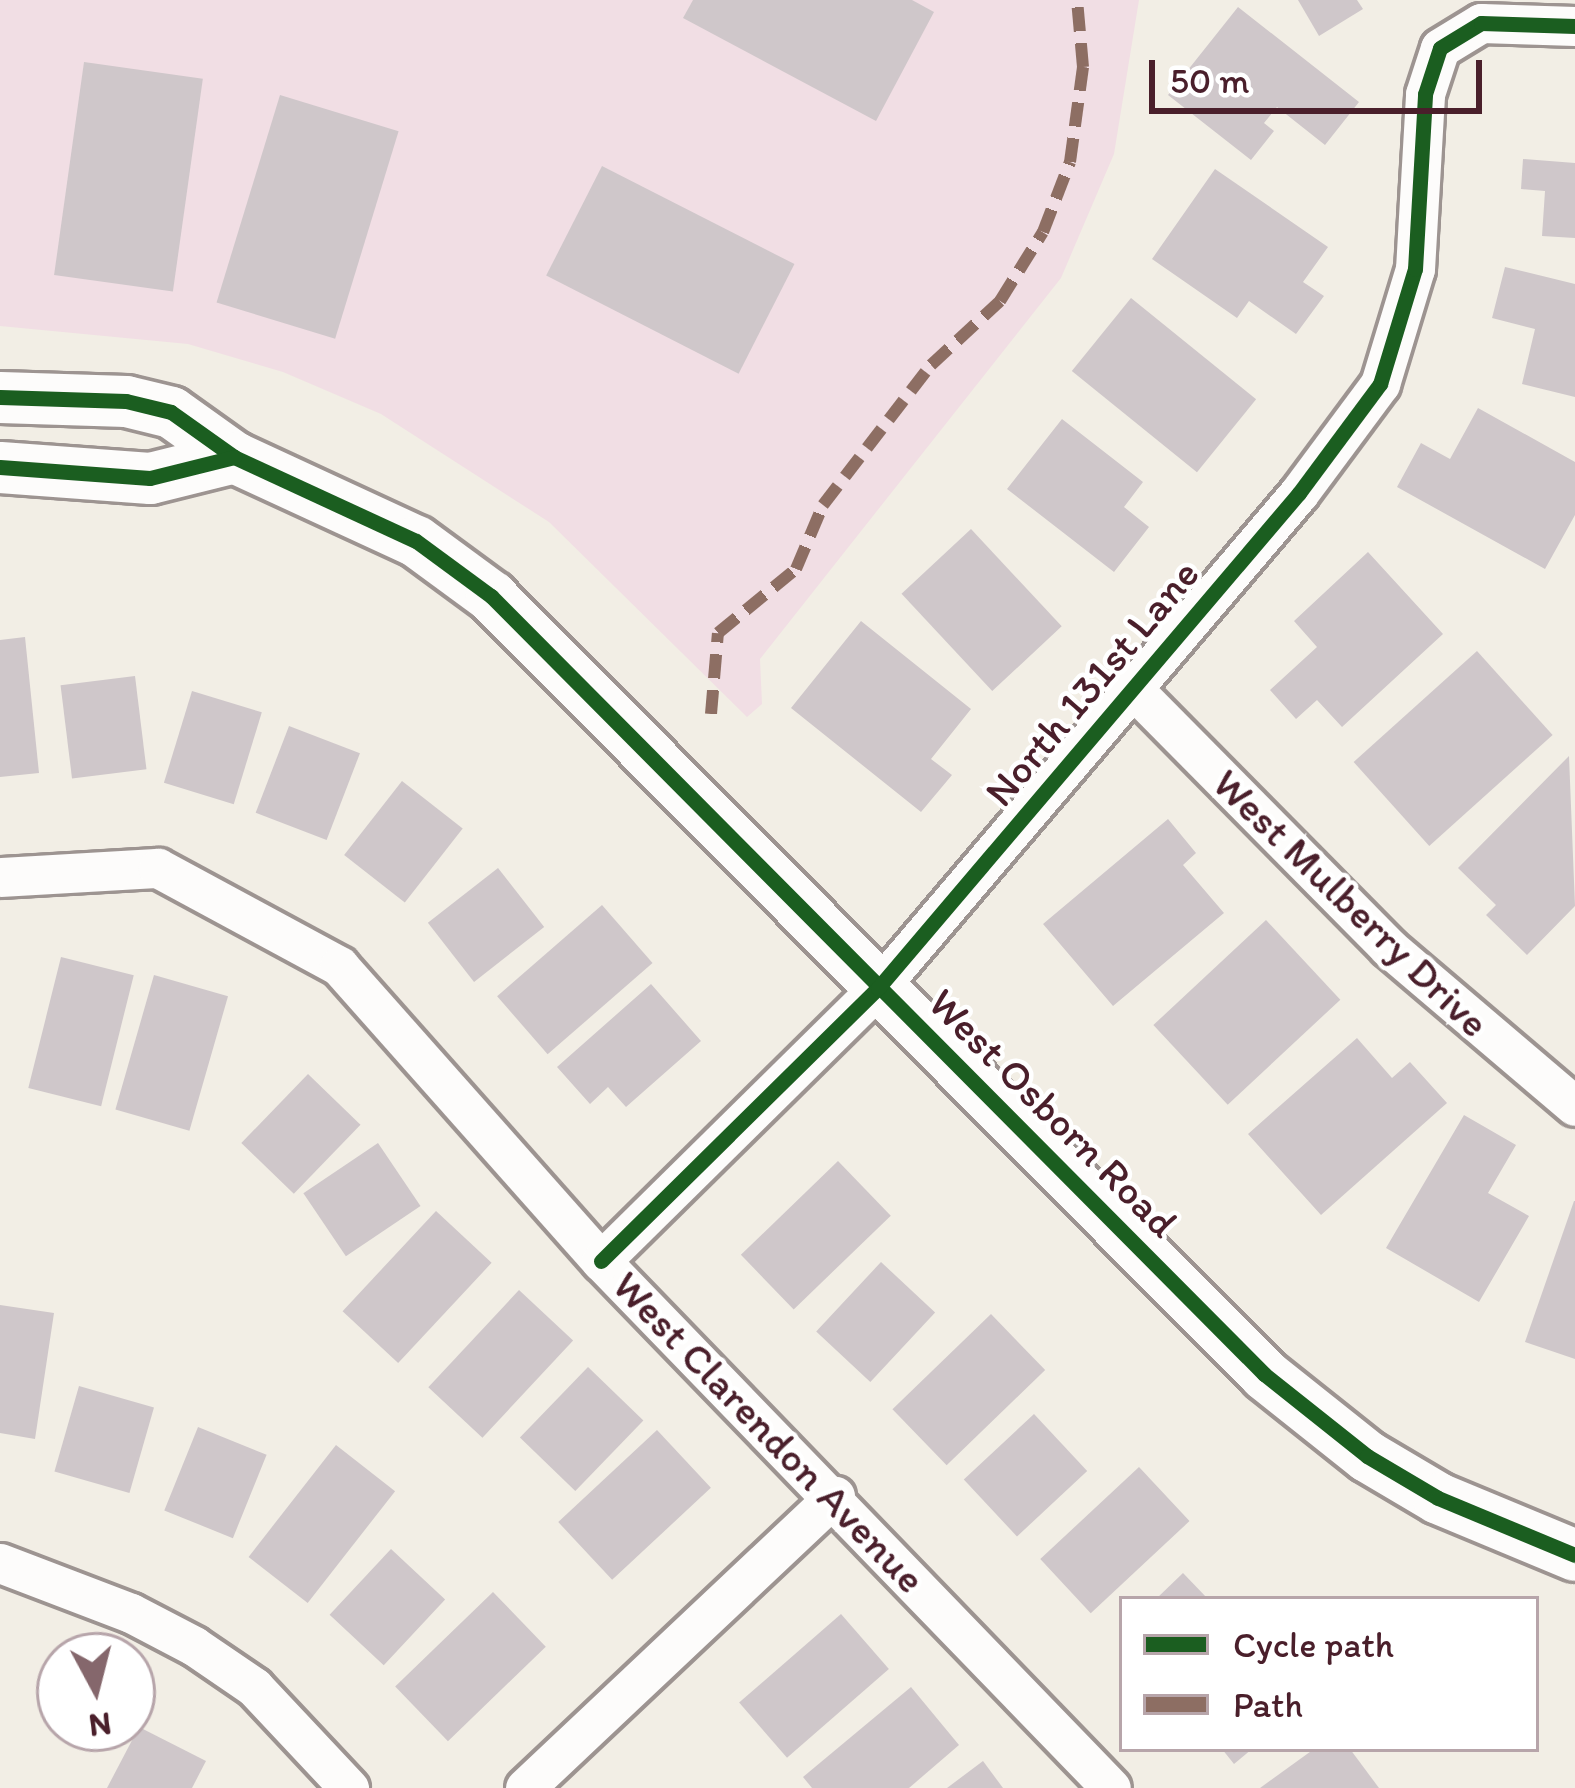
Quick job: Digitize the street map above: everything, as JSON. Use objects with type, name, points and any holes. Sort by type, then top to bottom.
[{"type":"street","name":"North 131st Lane","points":[[602,1261],[878,988],[1135,691],[1379,384],[1415,268],[1425,94],[1440,48],[1481,23],[1575,26]]},
{"type":"street","name":"West Osborn Road","points":[[0,397],[149,406],[171,412],[234,457],[416,542],[491,596],[1264,1373],[1366,1456],[1438,1498],[1575,1555]]},
{"type":"street","points":[[0,467],[150,478],[234,457]]},
{"type":"street","name":"West Mulberry Drive","points":[[1135,691],[1388,947],[1575,1106]]},
{"type":"street","name":"West Clarendon Avenue","points":[[0,877],[158,868],[339,966],[602,1261],[835,1496],[1111,1788]]},
{"type":"street","points":[[525,1788],[835,1496]]},
{"type":"street","points":[[0,1564],[131,1613],[194,1646],[254,1687],[349,1788]]},
{"type":"shaded area","points":[[0,0],[1139,0],[1114,154],[1061,278],[760,659],[762,704],[747,717],[549,522],[381,414],[283,372],[188,344],[0,326]]},
{"type":"building","points":[[693,0],[912,0],[934,12],[876,121],[683,18]]},
{"type":"building","points":[[1298,0],[1357,0],[1363,9],[1319,36]]},
{"type":"building","points":[[1238,7],[1359,102],[1325,145],[1277,107],[1264,123],[1274,131],[1251,160],[1168,95]]},
{"type":"building","points":[[84,62],[203,79],[173,292],[54,275]]},
{"type":"building","points":[[280,95],[399,131],[335,339],[217,303]]},
{"type":"building","points":[[1523,159],[1575,163],[1575,238],[1542,236],[1545,191],[1521,189]]},
{"type":"building","points":[[602,166],[794,264],[739,374],[546,276]]},
{"type":"building","points":[[1215,169],[1328,247],[1303,282],[1324,296],[1296,334],[1249,301],[1237,318],[1152,259]]},
{"type":"building","points":[[1505,267],[1575,284],[1575,397],[1522,384],[1535,329],[1492,318]]},
{"type":"building","points":[[1131,298],[1256,399],[1197,472],[1072,371]]},
{"type":"building","points":[[1478,408],[1575,462],[1575,515],[1545,569],[1397,487],[1421,443],[1450,459]]},
{"type":"building","points":[[1062,419],[1143,482],[1124,507],[1149,527],[1114,572],[1007,489]]},
{"type":"building","points":[[971,529],[1062,626],[992,691],[902,594]]},
{"type":"building","points":[[1368,552],[1443,634],[1342,727],[1317,700],[1296,719],[1270,690],[1317,647],[1294,621]]},
{"type":"building","points":[[861,621],[971,709],[931,759],[952,775],[921,812],[791,708]]},
{"type":"building","points":[[25,637],[39,773],[0,777],[0,640]]},
{"type":"building","points":[[1477,651],[1553,735],[1429,846],[1354,762]]},
{"type":"building","points":[[135,676],[146,769],[72,778],[61,685]]},
{"type":"building","points":[[192,691],[262,712],[234,804],[164,783]]},
{"type":"building","points":[[289,726],[360,753],[327,840],[256,813]]},
{"type":"building","points":[[1569,756],[1575,906],[1527,955],[1486,915],[1496,905],[1458,868]]},
{"type":"building","points":[[402,781],[463,828],[405,902],[344,855]]},
{"type":"building","points":[[1168,819],[1196,853],[1183,865],[1224,913],[1113,1006],[1043,924]]},
{"type":"building","points":[[498,868],[544,927],[474,982],[428,923]]},
{"type":"building","points":[[602,905],[653,963],[548,1054],[497,996]]},
{"type":"building","points":[[1266,920],[1340,1000],[1228,1105],[1153,1025]]},
{"type":"building","points":[[61,957],[134,975],[101,1106],[28,1088]]},
{"type":"building","points":[[154,975],[228,996],[189,1131],[115,1110]]},
{"type":"building","points":[[651,984],[701,1041],[626,1107],[608,1087],[590,1104],[557,1067]]},
{"type":"building","points":[[1357,1038],[1392,1078],[1410,1062],[1447,1103],[1321,1215],[1248,1134]]},
{"type":"building","points":[[308,1074],[361,1125],[294,1194],[241,1143]]},
{"type":"building","points":[[1464,1115],[1516,1145],[1488,1193],[1529,1216],[1479,1302],[1386,1248]]},
{"type":"building","points":[[378,1143],[420,1206],[346,1256],[303,1193]]},
{"type":"building","points":[[838,1161],[891,1216],[794,1309],[741,1255]]},
{"type":"building","points":[[1575,1201],[1575,1359],[1525,1342]]},
{"type":"building","points":[[436,1211],[492,1263],[398,1363],[343,1311]]},
{"type":"building","points":[[881,1262],[935,1312],[870,1382],[816,1331]]},
{"type":"building","points":[[519,1290],[573,1340],[482,1438],[428,1387]]},
{"type":"building","points":[[0,1305],[54,1313],[35,1439],[0,1433]]},
{"type":"building","points":[[991,1314],[1045,1370],[947,1465],[892,1409]]},
{"type":"building","points":[[588,1367],[643,1420],[575,1491],[520,1437]]},
{"type":"building","points":[[79,1386],[154,1407],[129,1493],[54,1472]]},
{"type":"building","points":[[1034,1414],[1087,1471],[1017,1537],[964,1479]]},
{"type":"building","points":[[198,1427],[267,1455],[233,1538],[164,1510]]},
{"type":"building","points":[[657,1430],[711,1488],[612,1580],[558,1522]]},
{"type":"building","points":[[336,1445],[395,1491],[308,1603],[249,1557]]},
{"type":"building","points":[[1139,1467],[1189,1521],[1091,1613],[1040,1559]]},
{"type":"building","points":[[391,1549],[445,1599],[384,1665],[330,1615]]},
{"type":"building","points":[[1183,1573],[1205,1596],[1159,1596]]},
{"type":"building","points":[[493,1592],[546,1647],[448,1741],[395,1686]]},
{"type":"building","points":[[841,1614],[889,1669],[787,1758],[739,1703]]},
{"type":"building","points":[[911,1687],[959,1745],[909,1788],[812,1788],[803,1777]]},
{"type":"building","points":[[156,1736],[206,1761],[192,1788],[107,1788],[126,1752],[156,1752]]},
{"type":"building","points":[[1224,1752],[1248,1752],[1234,1764]]},
{"type":"building","points":[[1310,1752],[1352,1752],[1379,1788],[1260,1788]]},
{"type":"building","points":[[983,1761],[1003,1788],[947,1788]]},
{"type":"marked path","points":[[711,714],[718,633],[796,569],[823,505],[931,365],[1000,301],[1043,232],[1070,162],[1083,67],[1077,0]]},
{"type":"cycle path","points":[[601,1261],[878,988],[1299,493],[1380,384],[1415,269],[1425,94],[1440,48],[1481,23],[1575,26]]},
{"type":"cycle path","points":[[0,397],[126,401],[171,412],[234,457],[416,541],[491,596],[1264,1374],[1367,1456],[1438,1498],[1575,1555]]},
{"type":"cycle path","points":[[0,467],[150,478],[234,457]]}]
